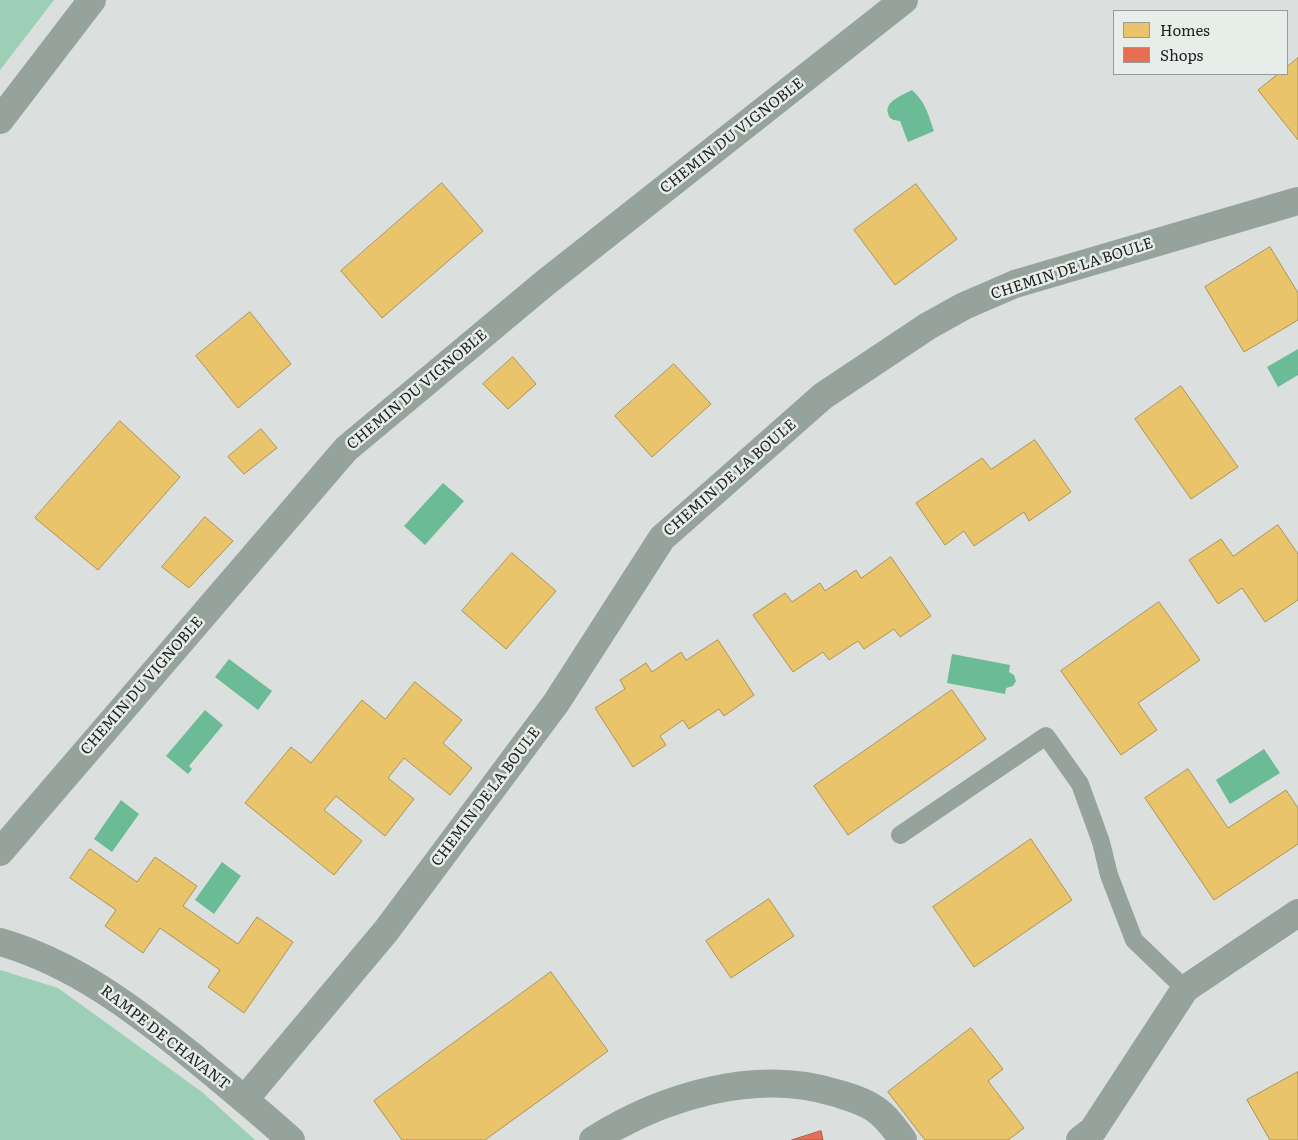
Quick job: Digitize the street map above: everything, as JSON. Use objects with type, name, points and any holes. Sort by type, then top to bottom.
[{"type":"street","points":[[0,120],[92,0]]},
{"type":"street","name":"CHEMIN DU VIGNOBLE","points":[[0,852],[346,449],[545,283],[904,0]]},
{"type":"street","name":"CHEMIN DE LA BOULE","points":[[245,1099],[386,931],[533,734],[556,703],[662,538],[823,396],[928,326],[964,306],[1015,284],[1298,201]]},
{"type":"street","points":[[1080,1140],[1093,1130],[1185,989],[1298,914]]},
{"type":"street","name":"RAMPE DE CHAVANT","points":[[0,942],[20,948],[94,983],[161,1031],[292,1140]]},
{"type":"street","points":[[593,1140],[635,1116],[673,1101],[708,1091],[778,1084],[798,1084],[818,1088],[875,1109],[904,1140]]},
{"type":"lane","points":[[900,835],[1046,736],[1080,784],[1134,940],[1185,989]]},
{"type":"shaded area","points":[[0,0],[54,0],[0,70]]},
{"type":"shaded area","points":[[912,90],[924,104],[934,131],[908,142],[900,121],[891,118],[888,109],[892,102]]},
{"type":"shaded area","points":[[1298,349],[1298,375],[1278,387],[1267,367]]},
{"type":"shaded area","points":[[443,483],[464,501],[425,545],[404,526]]},
{"type":"shaded area","points":[[952,654],[1010,665],[1009,672],[1014,675],[1016,681],[1013,686],[1006,688],[1005,694],[947,683]]},
{"type":"shaded area","points":[[229,659],[272,691],[258,710],[215,677]]},
{"type":"shaded area","points":[[205,710],[223,725],[189,766],[192,769],[188,774],[166,756]]},
{"type":"shaded area","points":[[1264,749],[1280,773],[1230,804],[1216,780]]},
{"type":"shaded area","points":[[121,800],[139,814],[112,852],[94,839]]},
{"type":"shaded area","points":[[222,862],[241,876],[214,914],[195,900]]},
{"type":"shaded area","points":[[0,970],[58,988],[202,1092],[255,1140],[0,1140]]},
{"type":"building: Homes","points":[[1298,58],[1298,140],[1258,90],[1277,75],[1288,75],[1288,66]]},
{"type":"building: Homes","points":[[442,183],[483,231],[382,318],[341,271]]},
{"type":"building: Homes","points":[[916,184],[957,239],[895,285],[854,230]]},
{"type":"building: Homes","points":[[1270,247],[1298,293],[1298,320],[1244,352],[1205,287]]},
{"type":"building: Homes","points":[[250,312],[291,364],[238,408],[196,356]]},
{"type":"building: Homes","points":[[513,357],[536,384],[508,409],[483,384]]},
{"type":"building: Homes","points":[[674,364],[711,404],[652,457],[615,416]]},
{"type":"building: Homes","points":[[1181,386],[1238,467],[1191,499],[1135,419]]},
{"type":"building: Homes","points":[[120,421],[180,477],[98,570],[35,518]]},
{"type":"building: Homes","points":[[261,429],[277,448],[244,474],[228,457]]},
{"type":"building: Homes","points":[[1035,440],[1071,492],[1029,521],[1024,512],[974,546],[964,531],[945,545],[916,503],[982,458],[991,469]]},
{"type":"building: Homes","points":[[205,517],[233,541],[189,588],[162,567]]},
{"type":"building: Homes","points":[[1278,525],[1298,554],[1298,600],[1265,622],[1242,588],[1218,604],[1189,560],[1221,539],[1233,556]]},
{"type":"building: Homes","points":[[512,553],[556,591],[506,649],[462,611]]},
{"type":"building: Homes","points":[[891,557],[931,616],[900,637],[894,629],[864,649],[858,641],[829,660],[823,652],[793,672],[753,615],[785,593],[792,602],[820,583],[825,591],[856,570],[861,578]]},
{"type":"building: Homes","points":[[1159,602],[1200,660],[1138,703],[1157,730],[1121,755],[1061,671]]},
{"type":"building: Homes","points":[[718,640],[754,695],[724,716],[719,709],[689,729],[683,720],[660,736],[666,745],[633,767],[595,708],[625,689],[620,680],[646,663],[652,672],[681,652],[686,660]]},
{"type":"building: Homes","points":[[415,682],[462,720],[443,743],[472,768],[450,795],[404,758],[388,778],[414,799],[385,836],[336,796],[324,810],[362,841],[334,875],[245,803],[291,747],[311,763],[362,700],[385,719]]},
{"type":"building: Homes","points":[[952,690],[986,739],[848,835],[814,786]]},
{"type":"building: Homes","points":[[1188,769],[1228,828],[1286,790],[1298,808],[1298,844],[1214,900],[1145,798]]},
{"type":"building: Homes","points":[[1031,839],[1072,900],[974,967],[933,907]]},
{"type":"building: Homes","points":[[90,849],[137,882],[155,857],[197,886],[183,906],[238,944],[257,917],[293,942],[244,1013],[208,987],[220,970],[160,928],[143,953],[105,926],[116,910],[70,878]]},
{"type":"building: Homes","points":[[769,899],[794,936],[731,978],[706,941]]},
{"type":"building: Homes","points":[[551,972],[608,1051],[485,1140],[402,1140],[374,1101]]},
{"type":"building: Homes","points":[[971,1028],[1003,1069],[988,1081],[1024,1128],[1008,1140],[925,1140],[888,1092]]},
{"type":"building: Homes","points":[[1298,1072],[1298,1140],[1270,1140],[1247,1100]]},
{"type":"building: Shops","points":[[821,1131],[823,1140],[792,1140]]}]
